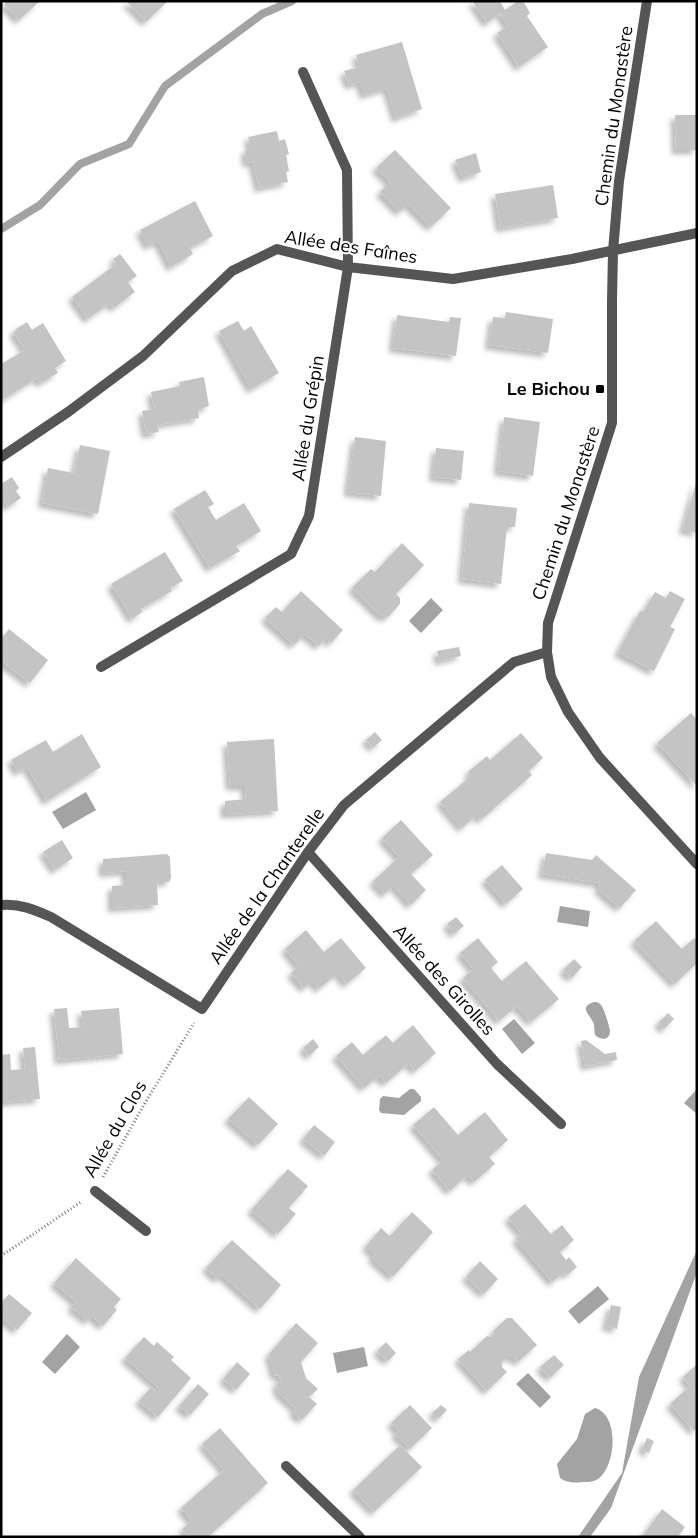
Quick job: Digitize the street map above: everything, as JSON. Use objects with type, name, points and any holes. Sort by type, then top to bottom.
[{"type":"street","name":"Chemin du Monastère","points":[[647,1],[619,181],[613,250],[612,423],[548,623],[547,652],[551,677],[568,712],[600,758],[697,864]]},
{"type":"street","name":"Allée du Grépin","points":[[101,667],[291,554],[309,516],[348,267],[347,170],[303,72]]},
{"type":"street","name":"Allée des Faînes","points":[[1,457],[68,412],[143,356],[232,271],[278,249],[348,267],[453,279],[572,259],[697,232]]},
{"type":"street","name":"Allée de la Chanterelle","points":[[202,1009],[308,852],[344,805],[514,662],[547,652]]},
{"type":"street","name":"Allée des Girolles","points":[[308,852],[497,1064],[561,1124]]},
{"type":"street","points":[[1,905],[8,904],[30,908],[51,917],[202,1009]]},
{"type":"street","points":[[95,1191],[146,1231]]},
{"type":"street","points":[[286,1466],[360,1537]]},
{"type":"path","name":"Allée du Clos","points":[[1,1256],[95,1191],[202,1009]]},
{"type":"shaded area","points":[[431,598],[443,610],[421,633],[409,621]]},
{"type":"shaded area","points":[[86,792],[96,810],[63,829],[52,812]]},
{"type":"shaded area","points":[[560,906],[590,911],[588,927],[557,922]]},
{"type":"shaded area","points":[[598,1002],[601,1005],[607,1018],[610,1032],[606,1038],[602,1039],[595,1035],[594,1024],[586,1011],[587,1006]]},
{"type":"shaded area","points":[[514,1019],[535,1043],[522,1054],[502,1029]]},
{"type":"shaded area","points":[[410,1089],[414,1089],[421,1097],[421,1101],[404,1115],[381,1113],[379,1110],[380,1099],[383,1096],[399,1098]]},
{"type":"shaded area","points":[[697,1089],[697,1114],[684,1103]]},
{"type":"shaded area","points":[[697,1250],[697,1272],[611,1508],[590,1537],[578,1537],[622,1473],[639,1377]]},
{"type":"shaded area","points":[[598,1286],[609,1299],[579,1324],[568,1311]]},
{"type":"shaded area","points":[[67,1334],[80,1347],[55,1374],[42,1362]]},
{"type":"shaded area","points":[[364,1347],[368,1366],[337,1373],[333,1353]]},
{"type":"shaded area","points":[[528,1373],[551,1397],[540,1408],[516,1384]]},
{"type":"shaded area","points":[[595,1408],[609,1420],[612,1430],[613,1442],[609,1464],[604,1473],[594,1481],[565,1481],[560,1478],[557,1464],[577,1439],[585,1414]]},
{"type":"building","points":[[8,1],[40,1],[19,20],[4,4]]},
{"type":"building","points":[[126,1],[168,1],[146,22]]},
{"type":"building","points":[[472,1],[500,1],[505,10],[518,1],[523,1],[530,13],[527,16],[548,47],[519,67],[497,33],[508,26],[500,13],[487,23]]},
{"type":"building","points":[[402,42],[422,109],[396,118],[387,88],[364,95],[360,82],[349,85],[344,71],[360,67],[356,55]]},
{"type":"building","points":[[675,115],[697,115],[697,150],[676,150]]},
{"type":"building","points":[[277,131],[279,141],[285,139],[289,154],[286,155],[289,171],[286,172],[288,182],[259,188],[253,162],[247,163],[245,150],[251,148],[248,137]]},
{"type":"building","points":[[395,150],[451,208],[431,227],[408,204],[400,212],[380,192],[390,182],[376,168]]},
{"type":"building","points":[[476,153],[481,172],[463,178],[455,160]]},
{"type":"building","points":[[553,185],[558,218],[500,228],[495,194]]},
{"type":"building","points":[[195,201],[213,236],[190,248],[193,254],[171,267],[158,241],[148,246],[140,230]]},
{"type":"building","points":[[120,254],[137,276],[128,282],[135,292],[114,308],[110,303],[88,319],[72,297],[116,264],[113,259]]},
{"type":"building","points":[[506,312],[553,319],[548,353],[489,345],[493,317],[505,318]]},
{"type":"building","points":[[397,315],[449,322],[450,317],[461,318],[456,356],[393,348]]},
{"type":"building","points":[[238,321],[244,331],[251,326],[279,373],[251,389],[219,331]]},
{"type":"building","points":[[27,322],[32,330],[43,323],[66,361],[55,368],[58,373],[41,383],[37,378],[1,401],[1,364],[25,350],[14,333],[16,329]]},
{"type":"building","points":[[204,377],[209,406],[198,410],[199,418],[157,425],[159,432],[146,434],[142,411],[154,409],[151,392],[180,386],[179,382]]},
{"type":"building","points":[[504,417],[540,422],[533,476],[498,471]]},
{"type":"building","points":[[355,437],[386,441],[381,496],[348,492]]},
{"type":"building","points":[[80,445],[110,451],[98,514],[42,503],[48,468],[74,473]]},
{"type":"building","points":[[436,448],[464,451],[461,480],[433,477]]},
{"type":"building","points":[[12,477],[19,488],[16,491],[21,498],[8,507],[1,496],[1,484]]},
{"type":"building","points":[[697,483],[697,533],[683,529]]},
{"type":"building","points":[[205,490],[214,504],[208,507],[216,520],[244,503],[261,531],[236,546],[240,551],[210,568],[174,509]]},
{"type":"building","points":[[469,503],[517,508],[515,527],[507,527],[501,584],[462,579]]},
{"type":"building","points":[[402,543],[424,565],[396,594],[400,598],[400,604],[388,617],[382,617],[352,588],[371,569],[375,572]]},
{"type":"building","points":[[165,552],[183,581],[170,588],[172,591],[141,609],[142,612],[132,619],[111,584]]},
{"type":"building","points":[[301,591],[343,630],[331,643],[326,638],[319,646],[305,634],[294,645],[265,618],[276,607],[282,612]]},
{"type":"building","points":[[670,591],[685,599],[670,627],[675,629],[654,671],[618,652],[640,611],[643,612],[655,592],[666,598]]},
{"type":"building","points":[[9,629],[48,660],[30,683],[1,661],[1,639]]},
{"type":"building","points":[[459,647],[461,656],[439,661],[437,651]]},
{"type":"building","points":[[691,713],[697,720],[697,786],[657,743]]},
{"type":"building","points":[[375,732],[382,740],[373,748],[366,740]]},
{"type":"building","points":[[521,733],[543,758],[529,771],[532,775],[481,820],[477,815],[462,828],[440,802],[471,776],[468,772],[487,756],[490,760]]},
{"type":"building","points":[[82,734],[101,767],[47,801],[27,767],[18,772],[11,760],[46,740],[53,752]]},
{"type":"building","points":[[274,739],[278,811],[225,814],[225,801],[246,799],[245,786],[230,786],[227,742]]},
{"type":"building","points":[[401,820],[433,855],[411,874],[426,890],[411,905],[394,886],[385,894],[373,881],[399,857],[382,838]]},
{"type":"building","points":[[62,840],[73,858],[55,870],[43,852]]},
{"type":"building","points":[[546,853],[592,860],[596,855],[636,890],[620,908],[599,890],[600,883],[542,874]]},
{"type":"building","points":[[167,854],[170,857],[171,878],[169,882],[157,882],[158,905],[112,908],[112,886],[126,885],[126,871],[103,873],[103,859]]},
{"type":"building","points":[[502,865],[523,889],[506,904],[485,880]]},
{"type":"building","points":[[456,917],[464,926],[454,934],[447,924]]},
{"type":"building","points":[[656,921],[682,949],[694,938],[697,941],[697,963],[675,984],[634,941]]},
{"type":"building","points":[[306,930],[324,952],[341,938],[366,968],[347,984],[338,973],[319,989],[313,981],[304,988],[291,973],[299,966],[285,949]]},
{"type":"building","points":[[478,938],[498,962],[491,968],[502,981],[526,961],[559,999],[531,1022],[517,1006],[499,1021],[463,978],[473,969],[460,953]]},
{"type":"building","points":[[574,959],[582,967],[572,978],[563,970]]},
{"type":"building","points":[[67,1008],[69,1028],[83,1027],[81,1011],[119,1008],[123,1054],[59,1060],[54,1009]]},
{"type":"building","points":[[668,1013],[674,1019],[664,1029],[658,1023]]},
{"type":"building","points":[[413,1025],[436,1053],[415,1071],[409,1063],[386,1083],[379,1076],[364,1088],[336,1056],[352,1042],[363,1055],[386,1035],[393,1043]]},
{"type":"building","points":[[313,1039],[319,1047],[309,1056],[303,1048]]},
{"type":"building","points":[[586,1040],[605,1054],[616,1052],[617,1060],[585,1066],[581,1041]]},
{"type":"building","points":[[35,1047],[40,1099],[1,1102],[1,1055],[10,1054],[11,1070],[25,1069],[23,1048]]},
{"type":"building","points":[[249,1097],[278,1124],[258,1145],[228,1119]]},
{"type":"building","points":[[434,1107],[458,1135],[485,1112],[508,1140],[489,1157],[495,1164],[474,1182],[468,1175],[450,1191],[432,1170],[443,1160],[413,1125]]},
{"type":"building","points":[[314,1125],[335,1142],[324,1156],[303,1139]]},
{"type":"building","points":[[288,1169],[308,1186],[289,1208],[296,1214],[278,1234],[251,1210]]},
{"type":"building","points":[[525,1204],[551,1234],[562,1225],[574,1240],[560,1252],[566,1260],[569,1257],[577,1267],[567,1275],[565,1272],[552,1282],[516,1239],[522,1234],[508,1218]]},
{"type":"building","points":[[412,1212],[433,1232],[393,1277],[372,1258],[375,1255],[366,1246],[381,1228],[390,1236]]},
{"type":"building","points":[[232,1240],[281,1285],[260,1309],[222,1275],[218,1279],[206,1268]]},
{"type":"building","points":[[76,1258],[121,1299],[114,1307],[117,1310],[103,1326],[92,1316],[88,1321],[71,1307],[76,1302],[54,1283]]},
{"type":"building","points":[[480,1261],[498,1279],[484,1294],[466,1277]]},
{"type":"building","points":[[9,1294],[32,1313],[17,1330],[1,1317],[1,1303]]},
{"type":"building","points":[[611,1305],[621,1307],[617,1329],[606,1326]]},
{"type":"building","points":[[507,1318],[512,1318],[537,1345],[518,1362],[513,1357],[508,1357],[502,1362],[502,1367],[507,1372],[487,1391],[458,1359],[469,1350],[470,1352],[487,1336],[490,1337],[494,1334],[494,1330]]},
{"type":"building","points":[[296,1323],[318,1343],[301,1362],[306,1378],[318,1389],[309,1397],[317,1404],[302,1420],[293,1412],[296,1409],[279,1393],[276,1383],[281,1382],[279,1375],[275,1376],[269,1354]]},
{"type":"building","points":[[144,1337],[154,1346],[157,1342],[174,1357],[171,1360],[191,1378],[158,1417],[139,1401],[151,1387],[157,1393],[161,1390],[125,1358]]},
{"type":"building","points":[[386,1342],[396,1353],[388,1361],[377,1351]]},
{"type":"building","points":[[554,1355],[564,1365],[550,1378],[540,1367]]},
{"type":"building","points":[[237,1362],[250,1374],[236,1390],[223,1379]]},
{"type":"building","points":[[697,1364],[697,1428],[694,1431],[670,1404],[690,1386],[683,1377]]},
{"type":"building","points":[[198,1384],[209,1394],[190,1415],[179,1406]]},
{"type":"building","points":[[410,1405],[432,1428],[410,1449],[395,1434],[399,1431],[391,1423]]},
{"type":"building","points":[[441,1405],[447,1410],[438,1419],[432,1413]]},
{"type":"building","points":[[220,1428],[268,1483],[208,1537],[189,1537],[182,1529],[192,1521],[181,1508],[224,1470],[202,1444]]},
{"type":"building","points":[[647,1438],[654,1441],[649,1453],[642,1449]]},
{"type":"building","points":[[400,1445],[422,1467],[374,1512],[353,1490]]},
{"type":"building","points":[[662,1509],[685,1527],[678,1537],[642,1537]]},
{"type":"waterway","points":[[1,229],[40,205],[80,164],[129,144],[165,86],[262,14],[292,1]]},
{"type":"place","name":"Le Bichou","points":[[600,389]]}]
